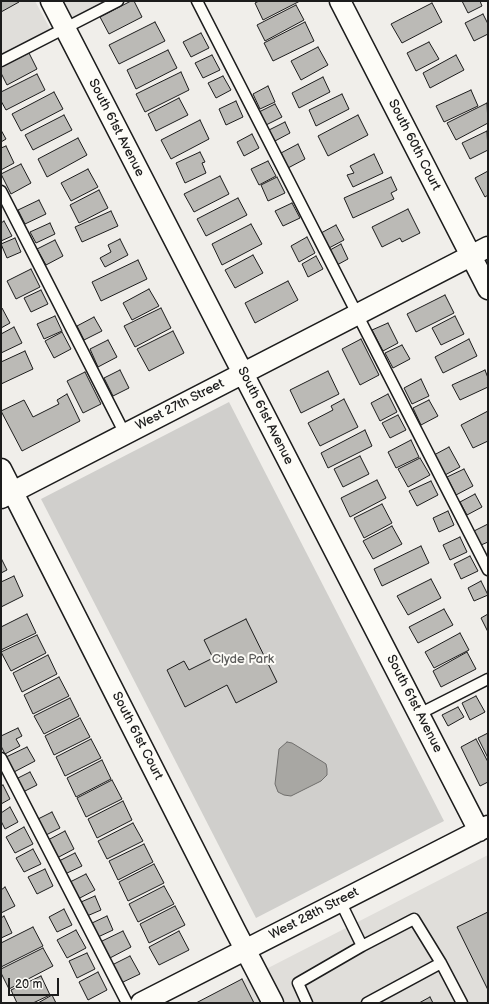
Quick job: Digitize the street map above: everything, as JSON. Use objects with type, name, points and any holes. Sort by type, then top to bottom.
[{"type":"street","name":"South 61st Avenue","points":[[51,1],[419,714],[484,828]]},
{"type":"street","name":"South 60th Court","points":[[340,1],[488,289]]},
{"type":"street","name":"West 27th Street","points":[[7,495],[488,246]]},
{"type":"street","name":"South 61st Court","points":[[1,469],[7,495],[273,1003]]},
{"type":"street","name":"West 28th Street","points":[[141,1003],[484,828]]},
{"type":"lane","points":[[1,61],[118,1]]},
{"type":"lane","points":[[197,1],[488,570]]},
{"type":"lane","points":[[1,191],[124,434]]},
{"type":"lane","points":[[419,714],[488,680]]},
{"type":"lane","points":[[1,758],[127,1003]]},
{"type":"lane","points":[[340,901],[362,946]]},
{"type":"lane","points":[[307,1003],[298,982],[414,919],[441,963],[462,1003]]},
{"type":"lane","points":[[367,1003],[441,963]]},
{"type":"shaded area","points":[[1,1],[35,1],[53,34],[1,61]]},
{"type":"shaded area","points":[[61,1],[118,1],[73,24]]},
{"type":"shaded area","points":[[287,742],[292,743],[326,764],[327,769],[327,775],[321,781],[291,796],[278,792],[275,784],[279,749]]},
{"type":"shaded area","points":[[488,855],[488,1003],[200,1003]]},
{"type":"green space","name":"Clyde Park","points":[[229,402],[444,821],[256,918],[41,499]]},
{"type":"building","points":[[1,1],[18,1],[19,2],[1,12]]},
{"type":"building","points":[[131,1],[134,1],[142,17],[109,34],[100,17]]},
{"type":"building","points":[[259,1],[300,1],[263,20],[255,3]]},
{"type":"building","points":[[462,1],[480,1],[482,6],[468,13]]},
{"type":"building","points":[[432,3],[442,22],[402,43],[391,24]]},
{"type":"building","points":[[296,5],[304,20],[265,41],[257,25]]},
{"type":"building","points":[[483,14],[488,24],[488,34],[474,41],[465,23]]},
{"type":"building","points":[[155,22],[165,41],[119,64],[109,45]]},
{"type":"building","points":[[305,22],[314,41],[273,61],[264,43]]},
{"type":"building","points":[[201,33],[209,48],[191,57],[183,42]]},
{"type":"building","points":[[429,42],[439,59],[416,71],[407,53]]},
{"type":"building","points":[[318,47],[328,65],[301,80],[291,61]]},
{"type":"building","points":[[168,50],[177,68],[136,89],[127,70]]},
{"type":"building","points":[[29,53],[37,69],[7,85],[1,73],[1,67]]},
{"type":"building","points":[[212,55],[220,70],[203,78],[195,63]]},
{"type":"building","points":[[456,55],[464,70],[430,88],[423,73]]},
{"type":"building","points":[[181,72],[189,90],[145,112],[136,94]]},
{"type":"building","points":[[37,74],[45,90],[6,110],[1,101],[1,92]]},
{"type":"building","points":[[223,76],[231,90],[216,98],[208,83]]},
{"type":"building","points":[[323,77],[330,92],[299,108],[292,93]]},
{"type":"building","points":[[268,86],[275,102],[260,109],[253,94]]},
{"type":"building","points":[[471,90],[478,106],[444,122],[436,106]]},
{"type":"building","points":[[54,92],[63,109],[21,131],[12,114]]},
{"type":"building","points":[[342,94],[349,109],[316,126],[309,110]]},
{"type":"building","points":[[179,98],[188,115],[156,131],[148,114]]},
{"type":"building","points":[[236,101],[243,117],[226,125],[219,109]]},
{"type":"building","points":[[487,103],[488,123],[456,140],[447,123]]},
{"type":"building","points":[[275,104],[282,117],[266,125],[259,112]]},
{"type":"building","points":[[64,115],[72,130],[33,150],[25,135]]},
{"type":"building","points":[[358,115],[368,135],[328,156],[318,136]]},
{"type":"building","points":[[200,120],[209,139],[171,159],[161,140]]},
{"type":"building","points":[[285,122],[290,133],[275,141],[269,130]]},
{"type":"building","points":[[1,130],[6,139],[1,142]]},
{"type":"building","points":[[487,131],[488,150],[470,159],[462,143]]},
{"type":"building","points":[[252,134],[259,148],[244,156],[237,142]]},
{"type":"building","points":[[78,138],[87,155],[47,177],[38,159]]},
{"type":"building","points":[[298,144],[305,159],[288,168],[281,153]]},
{"type":"building","points":[[6,146],[14,163],[1,170],[1,148]]},
{"type":"building","points":[[200,152],[205,162],[202,163],[206,173],[185,183],[176,163]]},
{"type":"building","points":[[374,154],[383,173],[353,187],[347,175],[354,173],[350,166]]},
{"type":"building","points":[[268,161],[276,176],[259,185],[251,169]]},
{"type":"building","points":[[21,164],[31,183],[11,194],[1,174]]},
{"type":"building","points":[[88,169],[98,187],[71,201],[61,183]]},
{"type":"building","points":[[488,171],[488,195],[485,197],[475,178]]},
{"type":"building","points":[[220,176],[229,194],[194,212],[184,194]]},
{"type":"building","points":[[277,177],[285,193],[268,201],[261,185]]},
{"type":"building","points":[[391,177],[397,190],[391,193],[394,199],[353,218],[344,198]]},
{"type":"building","points":[[99,190],[108,208],[79,223],[70,205]]},
{"type":"building","points":[[238,198],[247,215],[206,236],[197,219]]},
{"type":"building","points":[[39,200],[46,214],[25,224],[18,210]]},
{"type":"building","points":[[292,203],[300,218],[283,226],[275,211]]},
{"type":"building","points":[[408,209],[420,233],[402,242],[400,238],[382,247],[372,227]]},
{"type":"building","points":[[111,211],[118,226],[82,242],[75,227]]},
{"type":"building","points":[[4,221],[12,236],[1,241],[1,223]]},
{"type":"building","points":[[50,223],[55,234],[36,243],[30,232]]},
{"type":"building","points":[[251,224],[262,244],[222,265],[212,244]]},
{"type":"building","points":[[336,225],[344,240],[329,248],[321,233]]},
{"type":"building","points":[[307,237],[315,253],[299,262],[291,246]]},
{"type":"building","points":[[15,238],[21,252],[7,258],[1,244]]},
{"type":"building","points":[[120,239],[128,255],[105,267],[100,258],[111,252],[108,245]]},
{"type":"building","points":[[55,240],[63,256],[46,265],[37,249]]},
{"type":"building","points":[[341,244],[348,259],[337,265],[330,250]]},
{"type":"building","points":[[253,255],[263,273],[235,288],[225,270]]},
{"type":"building","points":[[316,256],[323,269],[308,277],[302,264]]},
{"type":"building","points":[[138,260],[147,279],[101,301],[92,282]]},
{"type":"building","points":[[31,269],[40,287],[16,299],[7,281]]},
{"type":"building","points":[[288,281],[298,300],[255,323],[245,303]]},
{"type":"building","points":[[149,289],[159,306],[132,320],[123,303]]},
{"type":"building","points":[[41,290],[48,304],[31,312],[24,298]]},
{"type":"building","points":[[445,295],[454,313],[416,332],[407,314]]},
{"type":"building","points":[[1,308],[10,323],[1,328]]},
{"type":"building","points":[[161,308],[171,328],[135,347],[124,326]]},
{"type":"building","points":[[55,316],[62,331],[44,339],[37,324]]},
{"type":"building","points":[[455,316],[464,334],[441,345],[432,328]]},
{"type":"building","points":[[94,317],[102,331],[84,340],[77,326]]},
{"type":"building","points":[[388,323],[398,343],[383,351],[372,330]]},
{"type":"building","points":[[14,327],[22,343],[1,353],[1,334]]},
{"type":"building","points":[[173,331],[184,353],[149,371],[137,349]]},
{"type":"building","points":[[62,332],[71,349],[54,358],[45,341]]},
{"type":"building","points":[[361,339],[379,375],[360,385],[342,349]]},
{"type":"building","points":[[469,339],[477,356],[443,373],[435,357]]},
{"type":"building","points":[[108,340],[117,357],[98,367],[90,349]]},
{"type":"building","points":[[402,345],[410,359],[393,368],[385,353]]},
{"type":"building","points":[[25,351],[33,369],[1,384],[1,362]]},
{"type":"building","points":[[120,370],[129,388],[113,396],[104,378]]},
{"type":"building","points":[[485,370],[488,378],[488,387],[460,400],[452,385]]},
{"type":"building","points":[[328,371],[339,394],[301,413],[290,390]]},
{"type":"building","points":[[85,372],[101,404],[83,413],[67,381]]},
{"type":"building","points":[[421,379],[429,396],[412,404],[404,388]]},
{"type":"building","points":[[67,394],[80,421],[22,451],[1,411],[24,400],[33,417],[59,404],[57,400]]},
{"type":"building","points":[[388,394],[397,412],[380,421],[371,403]]},
{"type":"building","points":[[344,399],[358,427],[320,446],[308,423],[333,410],[331,406]]},
{"type":"building","points":[[429,400],[438,416],[421,425],[413,408]]},
{"type":"building","points":[[488,411],[488,441],[473,448],[461,425]]},
{"type":"building","points":[[398,415],[406,430],[390,438],[382,423]]},
{"type":"building","points":[[365,430],[372,446],[328,468],[321,453]]},
{"type":"building","points":[[411,440],[419,457],[396,468],[388,452]]},
{"type":"building","points":[[449,447],[460,467],[445,475],[434,455]]},
{"type":"building","points":[[360,456],[369,474],[343,487],[334,469]]},
{"type":"building","points":[[420,458],[430,475],[408,487],[398,469]]},
{"type":"building","points":[[464,469],[473,486],[456,495],[447,477]]},
{"type":"building","points":[[377,480],[386,498],[350,517],[341,498]]},
{"type":"building","points":[[431,481],[438,495],[417,506],[409,491]]},
{"type":"building","points":[[475,494],[482,507],[467,515],[460,502]]},
{"type":"building","points":[[382,504],[392,523],[364,538],[354,518]]},
{"type":"building","points":[[448,511],[454,525],[439,532],[433,518]]},
{"type":"building","points":[[488,524],[488,542],[481,545],[474,531]]},
{"type":"building","points":[[392,526],[402,544],[373,559],[363,541]]},
{"type":"building","points":[[460,537],[467,552],[450,560],[443,545]]},
{"type":"building","points":[[421,546],[429,563],[382,586],[374,569]]},
{"type":"building","points":[[470,556],[478,571],[461,579],[454,564]]},
{"type":"building","points":[[1,558],[7,570],[1,573]]},
{"type":"building","points":[[14,576],[23,596],[1,607],[1,582]]},
{"type":"building","points":[[431,579],[441,598],[408,615],[397,596]]},
{"type":"building","points":[[481,581],[488,595],[474,601],[468,588]]},
{"type":"building","points":[[444,609],[453,625],[418,643],[409,627]]},
{"type":"building","points":[[27,614],[36,633],[1,650],[1,627]]},
{"type":"building","points":[[488,614],[488,632],[481,618]]},
{"type":"building","points":[[246,619],[277,682],[236,703],[227,685],[185,707],[167,670],[184,661],[189,670],[213,658],[204,640]]},
{"type":"building","points":[[460,633],[469,650],[434,668],[425,652]]},
{"type":"building","points":[[37,635],[46,653],[11,671],[1,652]]},
{"type":"building","points":[[467,652],[476,669],[441,687],[433,671]]},
{"type":"building","points":[[48,655],[57,674],[22,692],[13,673]]},
{"type":"building","points":[[59,677],[69,696],[33,714],[24,695]]},
{"type":"building","points":[[476,696],[485,712],[470,720],[462,703]]},
{"type":"building","points":[[70,698],[79,716],[44,734],[34,716]]},
{"type":"building","points":[[458,707],[464,717],[448,726],[442,715]]},
{"type":"building","points":[[80,718],[90,737],[54,755],[45,736]]},
{"type":"building","points":[[18,728],[22,736],[16,739],[20,746],[5,754],[1,746],[1,736]]},
{"type":"building","points":[[488,733],[488,758],[478,738]]},
{"type":"building","points":[[91,739],[101,758],[65,776],[56,757]]},
{"type":"building","points":[[476,739],[488,762],[488,782],[480,786],[461,747]]},
{"type":"building","points":[[27,747],[35,761],[14,772],[6,757]]},
{"type":"building","points":[[102,760],[111,779],[76,797],[67,778]]},
{"type":"building","points":[[30,772],[37,785],[23,792],[16,779]]},
{"type":"building","points":[[112,780],[122,799],[86,817],[77,798]]},
{"type":"building","points":[[3,785],[10,799],[1,804],[1,786]]},
{"type":"building","points":[[123,801],[132,820],[97,838],[88,819]]},
{"type":"building","points":[[10,807],[18,822],[5,829],[1,821],[1,813]]},
{"type":"building","points":[[52,812],[60,828],[46,835],[38,819]]},
{"type":"building","points":[[133,823],[143,841],[107,859],[98,841]]},
{"type":"building","points":[[24,827],[33,844],[15,853],[6,837]]},
{"type":"building","points":[[65,831],[74,849],[57,858],[48,840]]},
{"type":"building","points":[[144,844],[153,862],[118,880],[109,861]]},
{"type":"building","points":[[33,849],[41,864],[24,872],[16,858]]},
{"type":"building","points":[[75,853],[82,866],[65,874],[59,861]]},
{"type":"building","points":[[154,864],[164,883],[128,901],[119,882]]},
{"type":"building","points":[[45,869],[53,886],[37,894],[28,877]]},
{"type":"building","points":[[86,874],[95,890],[78,899],[70,882]]},
{"type":"building","points":[[164,886],[174,904],[138,922],[129,904]]},
{"type":"building","points":[[5,887],[15,906],[1,913],[1,890]]},
{"type":"building","points":[[95,896],[101,910],[87,916],[81,902]]},
{"type":"building","points":[[175,906],[185,925],[149,943],[140,924]]},
{"type":"building","points":[[64,909],[72,925],[57,932],[49,917]]},
{"type":"building","points":[[488,912],[488,990],[457,927]]},
{"type":"building","points":[[4,916],[12,933],[1,938],[1,918]]},
{"type":"building","points":[[107,916],[113,930],[98,937],[92,923]]},
{"type":"building","points":[[33,927],[43,946],[1,967],[1,943]]},
{"type":"building","points":[[76,930],[86,948],[67,958],[57,940]]},
{"type":"building","points":[[123,931],[131,947],[108,959],[100,942]]},
{"type":"building","points":[[179,931],[189,950],[159,965],[149,947]]},
{"type":"building","points":[[43,948],[53,966],[9,989],[1,973],[1,969]]},
{"type":"building","points":[[87,953],[95,969],[77,978],[69,961]]},
{"type":"building","points":[[130,956],[140,974],[121,983],[112,965]]},
{"type":"building","points":[[98,972],[107,990],[88,1000],[79,982]]},
{"type":"building","points":[[41,976],[50,995],[33,1003],[17,1003],[11,990]]},
{"type":"building","points":[[242,979],[254,1003],[196,1003]]},
{"type":"building","points":[[52,995],[56,1003],[38,1003]]},
{"type":"building","points":[[430,997],[433,1003],[419,1003]]}]
